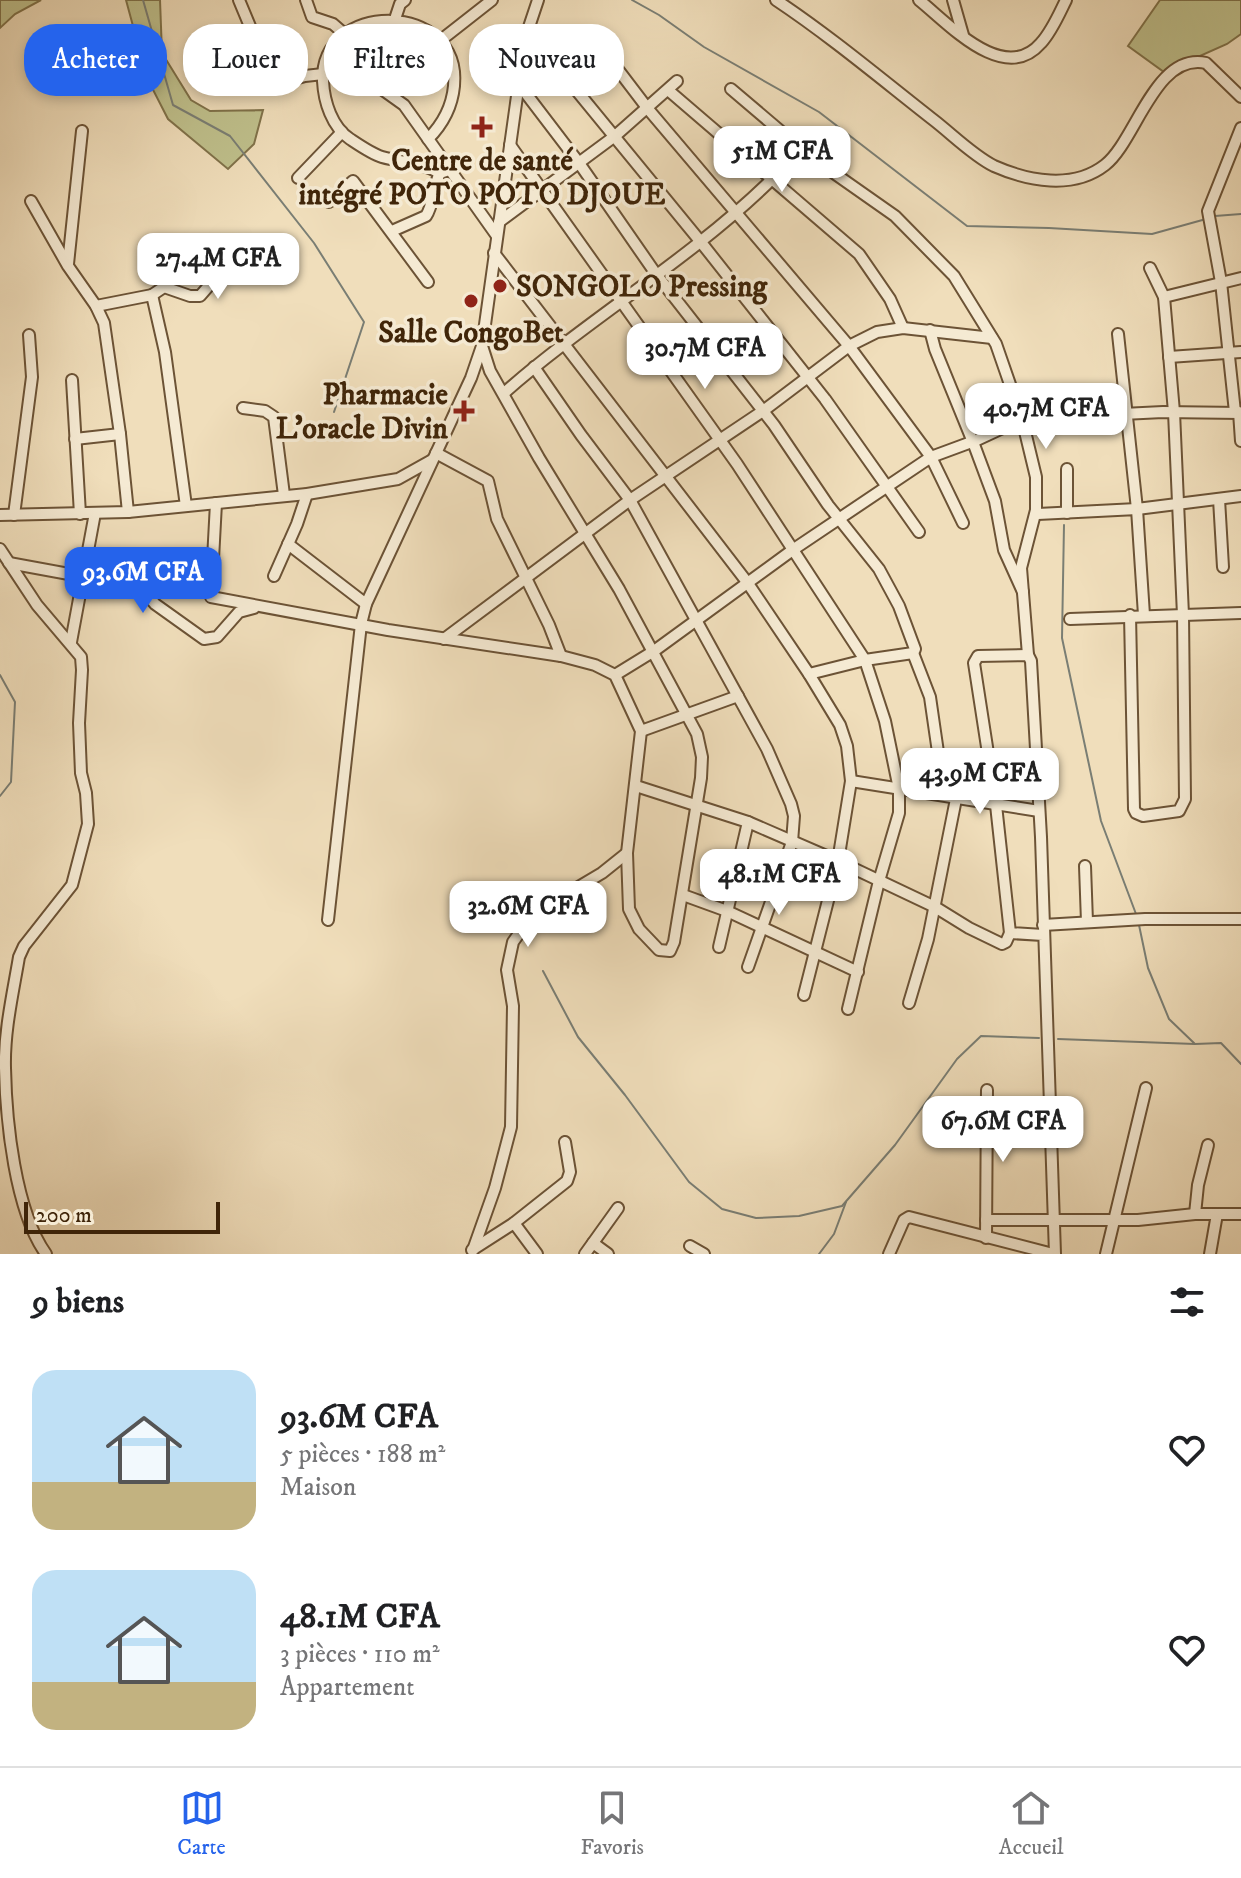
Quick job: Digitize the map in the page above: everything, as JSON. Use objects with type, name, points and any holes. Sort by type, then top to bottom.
[{"type":"street","points":[[239,0],[249,24]]},
{"type":"street","points":[[306,0],[312,17],[333,24]]},
{"type":"street","points":[[395,19],[400,4],[405,0]]},
{"type":"street","points":[[453,31],[492,0]]},
{"type":"street","points":[[529,24],[538,0]]},
{"type":"street","points":[[776,0],[817,28],[990,164],[1039,179],[1074,180],[1092,174],[1107,164],[1160,83],[1174,70],[1199,62],[1206,63],[1241,97]]},
{"type":"street","points":[[919,0],[980,50],[1010,57],[1038,47],[1066,0]]},
{"type":"street","points":[[953,0],[963,35]]},
{"type":"street","points":[[364,24],[395,19],[417,24]]},
{"type":"street","points":[[324,70],[323,92],[332,117],[342,132],[380,157],[416,162],[445,171]]},
{"type":"street","points":[[308,76],[323,74]]},
{"type":"street","points":[[624,78],[849,346],[931,457],[963,523]]},
{"type":"street","points":[[499,222],[615,136],[677,81]]},
{"type":"street","points":[[731,89],[798,147],[895,216],[954,276],[992,338],[1022,419],[1036,477],[1036,510],[1021,568],[1028,655],[1034,688],[1054,1254],[909,1217],[904,1220],[889,1254]]},
{"type":"street","points":[[668,90],[859,254],[890,299],[903,328]]},
{"type":"street","points":[[391,96],[404,105],[428,139],[445,171],[497,236]]},
{"type":"street","points":[[428,139],[443,121],[452,96]]},
{"type":"street","points":[[328,920],[361,624],[366,604],[471,378],[482,346],[516,96]]},
{"type":"street","points":[[528,96],[656,274],[763,411],[839,519],[879,569],[899,606],[930,697],[940,766]]},
{"type":"street","points":[[582,96],[807,377],[919,532]]},
{"type":"street","points":[[1241,128],[1209,205],[1241,441]]},
{"type":"street","points":[[68,266],[82,131]]},
{"type":"street","points":[[298,178],[342,132]]},
{"type":"street","points":[[510,145],[719,440],[865,660],[885,721],[899,789],[899,813],[848,1009]]},
{"type":"street","points":[[504,393],[564,342],[736,212],[772,179],[798,147]]},
{"type":"street","points":[[392,231],[426,216],[432,204],[434,184],[445,171]]},
{"type":"street","points":[[329,202],[353,181],[428,282]]},
{"type":"street","points":[[31,201],[104,323],[128,512]]},
{"type":"street","points":[[96,306],[152,295],[164,287],[190,296],[200,296],[246,243]]},
{"type":"street","points":[[494,253],[747,582],[840,725],[847,746],[851,781],[838,861],[804,995]]},
{"type":"street","points":[[1130,615],[1134,809],[1143,816],[1179,811],[1184,804],[1183,615],[1174,412],[1164,297],[1150,268]]},
{"type":"street","points":[[1164,297],[1241,278]]},
{"type":"street","points":[[152,295],[165,352],[186,506]]},
{"type":"street","points":[[444,639],[630,500],[763,411],[849,346],[877,332],[903,328],[992,338]]},
{"type":"street","points":[[930,330],[995,501],[1004,550],[1023,592]]},
{"type":"street","points":[[1118,334],[1137,509],[1144,615]]},
{"type":"street","points":[[14,515],[32,377],[29,335]]},
{"type":"street","points":[[216,503],[211,597],[259,608],[561,656],[595,665],[615,675],[641,731],[627,853],[632,918],[662,952],[673,948],[697,804],[702,757],[697,734],[654,651],[490,371],[482,346]]},
{"type":"street","points":[[1169,357],[1241,352]]},
{"type":"street","points":[[534,367],[630,500],[767,749],[788,794],[794,816],[792,842],[748,967]]},
{"type":"street","points":[[72,380],[80,514]]},
{"type":"street","points":[[243,408],[265,411],[274,417],[284,495]]},
{"type":"street","points":[[615,675],[654,651],[886,485],[931,457],[1022,419],[1238,412]]},
{"type":"street","points":[[75,439],[120,434]]},
{"type":"street","points":[[0,515],[128,512],[307,494],[398,479],[434,456]]},
{"type":"street","points":[[434,456],[488,481],[497,519],[561,656]]},
{"type":"street","points":[[1067,469],[1067,513]]},
{"type":"street","points":[[274,576],[307,494]]},
{"type":"street","points":[[1036,510],[1042,514],[1137,509],[1241,496]]},
{"type":"street","points":[[1219,499],[1223,567]]},
{"type":"street","points":[[71,642],[95,513]]},
{"type":"street","points":[[288,544],[366,604]]},
{"type":"street","points":[[0,549],[37,605],[81,657],[81,773],[88,824],[72,885],[24,946],[19,957],[5,1068],[10,1137],[19,1182],[34,1236],[46,1254]]},
{"type":"street","points":[[9,563],[140,589],[155,604],[204,639],[217,637],[239,612],[259,608]]},
{"type":"street","points":[[1070,619],[1241,613]]},
{"type":"street","points":[[809,674],[865,660],[913,653]]},
{"type":"street","points":[[636,786],[748,822],[935,907],[1002,944],[1010,933],[975,659],[978,656],[1028,655]]},
{"type":"street","points":[[641,731],[738,696]]},
{"type":"street","points":[[851,781],[1039,811]]},
{"type":"street","points":[[909,1003],[921,968],[956,799]]},
{"type":"street","points":[[719,947],[748,822]]},
{"type":"street","points":[[472,1253],[495,1188],[511,1127],[513,1006],[507,970],[513,942],[533,914],[602,873],[627,853]]},
{"type":"street","points":[[1085,866],[1087,922]]},
{"type":"street","points":[[683,895],[727,911],[858,972]]},
{"type":"street","points":[[1010,933],[1087,922],[1241,919]]},
{"type":"street","points":[[1106,1254],[1146,1088]]},
{"type":"street","points":[[986,1238],[987,1090]]},
{"type":"street","points":[[472,1253],[569,1177],[565,1142]]},
{"type":"street","points":[[1195,1214],[1198,1185],[1208,1145]]},
{"type":"street","points":[[585,1254],[618,1208]]},
{"type":"street","points":[[986,1220],[1138,1220],[1195,1214],[1241,1214]]},
{"type":"street","points":[[1210,1254],[1217,1214]]},
{"type":"street","points":[[514,1223],[537,1254]]},
{"type":"street","points":[[593,1243],[606,1254]]},
{"type":"street","points":[[690,1246],[704,1254]]},
{"type":"green space","points":[[0,0],[41,0],[15,14],[0,28]]},
{"type":"green space","points":[[126,0],[160,0],[161,24],[132,24]]},
{"type":"green space","points":[[1160,0],[1241,0],[1241,34],[1227,44],[1164,72],[1128,46]]},
{"type":"green space","points":[[167,61],[183,87],[183,96],[189,96],[210,111],[263,110],[254,144],[228,169],[168,119],[156,96],[167,96]]},
{"type":"waterway","points":[[143,0],[173,105],[230,136],[314,243],[364,322],[334,412]]},
{"type":"waterway","points":[[632,0],[704,47],[819,112],[967,226],[1152,234],[1206,219]]},
{"type":"waterway","points":[[1215,216],[1241,214]]},
{"type":"waterway","points":[[1064,525],[1062,638],[1101,821],[1136,914]]},
{"type":"waterway","points":[[0,675],[15,702],[11,782],[0,796]]},
{"type":"waterway","points":[[1139,925],[1148,968],[1169,1019],[1195,1044]]},
{"type":"waterway","points":[[543,971],[578,1037],[689,1182],[722,1209],[756,1218],[799,1216],[842,1206],[895,1145],[957,1059],[981,1036],[1039,1038]]},
{"type":"waterway","points":[[1058,1039],[1221,1043],[1241,1064]]},
{"type":"waterway","points":[[819,1254],[834,1234],[846,1202]]},
{"type":"place","name":"Centre de santé intégré POTO POTO DJOUE","points":[[482,127]]},
{"type":"place","name":"SONGOLO Pressing","points":[[500,286]]},
{"type":"place","name":"Salle CongoBet","points":[[471,301]]},
{"type":"place","name":"Pharmacie L'oracle Divin","points":[[464,411]]}]
